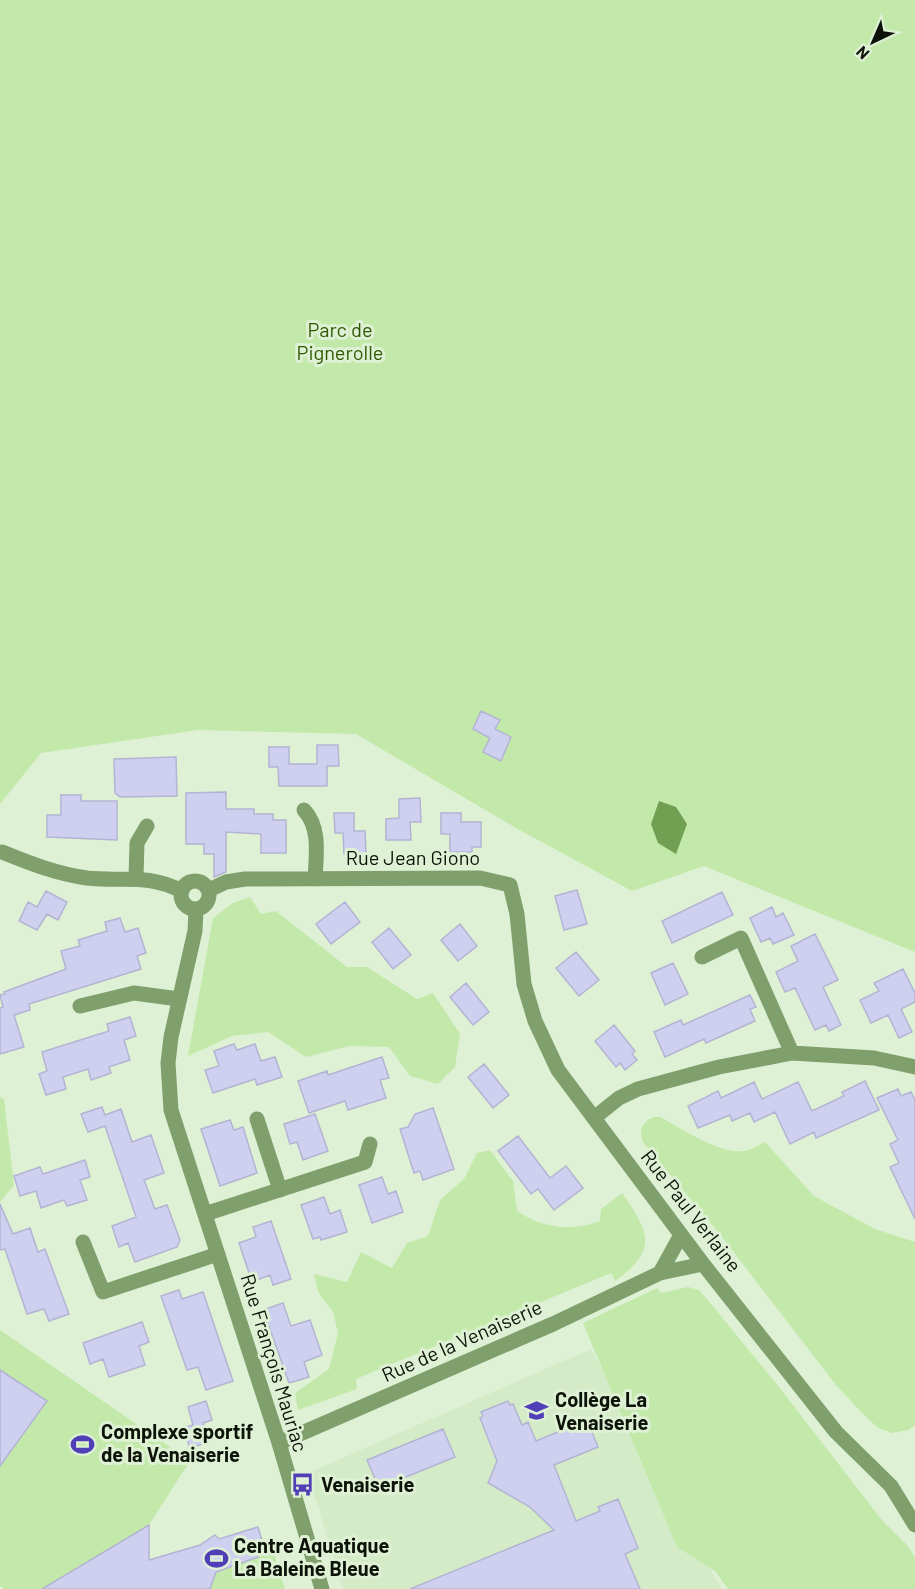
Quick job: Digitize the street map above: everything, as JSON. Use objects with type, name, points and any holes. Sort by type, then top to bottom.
[{"type":"street","points":[[303,810],[311,820],[315,831],[315,879]]},
{"type":"street","points":[[136,878],[137,843],[147,826]]},
{"type":"street","points":[[2,852],[39,866],[76,876],[160,881],[182,891]]},
{"type":"street","name":"Rue Jean Giono","points":[[209,890],[238,880],[480,878],[510,885]]},
{"type":"street","points":[[195,880],[204,883],[209,890],[207,903],[196,909],[184,903],[182,891],[187,883],[195,880]]},
{"type":"street","name":"Rue Paul Verlaine","points":[[510,885],[516,905],[524,984],[535,1021],[558,1070],[703,1264],[836,1432],[891,1486],[915,1525]]},
{"type":"street","name":"Rue François Mauriac","points":[[196,909],[195,931],[179,999],[168,1063],[171,1110],[279,1443],[322,1589]]},
{"type":"street","points":[[702,957],[741,938],[792,1053]]},
{"type":"street","points":[[81,1006],[134,993],[179,999]]},
{"type":"street","points":[[594,1118],[619,1098],[638,1089],[719,1067],[792,1053],[874,1058],[915,1067]]},
{"type":"street","points":[[257,1119],[280,1190]]},
{"type":"street","points":[[205,1214],[365,1162],[370,1144]]},
{"type":"street","points":[[660,1273],[672,1255],[681,1234]]},
{"type":"street","points":[[83,1242],[102,1292],[218,1254]]},
{"type":"street","name":"Rue de la Venaiserie","points":[[279,1443],[553,1324],[660,1273],[703,1264]]},
{"type":"shaded area","points":[[659,801],[676,807],[687,824],[676,854],[658,843],[651,824]]},
{"type":"shaded area","name":"Collège La Venaiserie","points":[[591,1349],[698,1549],[722,1589],[343,1589],[308,1473]]},
{"type":"green space","name":"Parc de Pignerolle","points":[[0,0],[915,0],[915,952],[704,866],[632,891],[516,828],[356,734],[198,730],[41,753],[0,804]]},
{"type":"green space","points":[[250,897],[261,914],[276,911],[347,967],[367,967],[417,999],[433,993],[460,1034],[455,1067],[438,1084],[410,1076],[389,1047],[349,1046],[306,1057],[268,1032],[232,1036],[188,1056],[213,918],[233,903]]},
{"type":"green space","points":[[0,1097],[4,1099],[14,1185],[0,1202]]},
{"type":"green space","points":[[660,1117],[703,1141],[727,1150],[748,1150],[765,1142],[814,1196],[875,1229],[915,1242],[915,1425],[908,1430],[892,1433],[878,1428],[836,1385],[722,1237],[643,1142],[641,1133],[643,1126],[647,1120]]},
{"type":"green space","points":[[490,1150],[513,1181],[517,1211],[547,1225],[568,1227],[600,1221],[601,1209],[622,1193],[643,1229],[644,1250],[638,1260],[615,1281],[611,1273],[356,1379],[357,1389],[298,1410],[295,1393],[329,1369],[338,1333],[333,1312],[318,1292],[314,1274],[347,1282],[361,1252],[392,1268],[407,1243],[428,1236],[440,1200],[464,1179],[477,1153]]},
{"type":"green space","points":[[688,1287],[699,1290],[712,1305],[881,1519],[907,1545],[915,1557],[915,1589],[728,1589],[715,1571],[677,1547],[583,1323],[657,1288],[661,1293]]},
{"type":"green space","name":"Complexe sportif de la Venaiserie","points":[[0,1330],[190,1461],[149,1525],[149,1560],[200,1545],[215,1535],[219,1539],[258,1527],[262,1543],[270,1540],[285,1589],[4,1589],[0,1586]]},
{"type":"building","points":[[481,711],[500,720],[495,729],[511,737],[501,761],[483,752],[490,738],[473,729]]},
{"type":"building","points":[[317,745],[338,745],[339,766],[327,766],[327,786],[279,786],[278,767],[269,767],[269,747],[289,747],[289,764],[317,764]]},
{"type":"building","points":[[176,757],[177,796],[120,797],[115,793],[114,759]]},
{"type":"building","points":[[226,792],[226,809],[254,809],[254,814],[273,814],[273,820],[286,820],[286,853],[261,853],[261,834],[226,832],[226,872],[214,877],[214,854],[204,854],[204,844],[186,844],[186,793]]},
{"type":"building","points":[[61,795],[81,795],[81,801],[117,801],[117,840],[47,837],[47,815],[61,815]]},
{"type":"building","points":[[420,798],[421,822],[410,822],[411,840],[386,840],[386,819],[399,818],[399,799]]},
{"type":"building","points":[[334,813],[354,813],[354,831],[365,831],[366,854],[344,854],[343,833],[335,833]]},
{"type":"building","points":[[441,813],[461,813],[461,822],[481,822],[481,847],[472,847],[472,852],[450,852],[450,834],[441,834]]},
{"type":"building","points":[[577,890],[587,924],[564,930],[555,896]]},
{"type":"building","points":[[46,891],[67,902],[58,920],[47,914],[37,930],[19,921],[28,902],[37,907]]},
{"type":"building","points":[[722,892],[733,915],[672,943],[662,921]]},
{"type":"building","points":[[345,902],[360,922],[331,944],[316,924]]},
{"type":"building","points":[[772,907],[776,917],[783,913],[794,935],[773,944],[770,938],[761,942],[750,918]]},
{"type":"building","points":[[120,918],[125,932],[138,928],[146,953],[137,956],[141,969],[29,1004],[30,1010],[14,1015],[24,1047],[0,1054],[0,1008],[3,1007],[0,995],[66,969],[61,951],[80,946],[78,940],[107,931],[105,922]]},
{"type":"building","points":[[460,924],[477,946],[458,961],[441,940]]},
{"type":"building","points":[[389,928],[411,955],[393,969],[372,942]]},
{"type":"building","points":[[815,934],[838,980],[823,987],[841,1025],[829,1031],[826,1025],[815,1030],[795,988],[785,992],[776,972],[798,961],[791,946]]},
{"type":"building","points":[[576,952],[599,980],[579,996],[556,968]]},
{"type":"building","points":[[673,963],[688,994],[665,1005],[651,973]]},
{"type":"building","points":[[903,969],[915,993],[915,1002],[901,1009],[912,1032],[899,1038],[888,1015],[871,1023],[860,1000],[879,991],[874,983]]},
{"type":"building","points":[[466,983],[489,1012],[473,1025],[450,997]]},
{"type":"building","points":[[750,995],[756,1007],[750,1009],[755,1021],[706,1043],[704,1039],[665,1057],[654,1032],[681,1020],[683,1025]]},
{"type":"building","points":[[130,1017],[136,1036],[124,1040],[130,1060],[109,1067],[111,1073],[91,1080],[88,1069],[63,1077],[66,1089],[46,1095],[39,1074],[47,1071],[42,1052],[109,1031],[107,1024]]},
{"type":"building","points":[[614,1025],[635,1051],[632,1054],[637,1060],[625,1070],[620,1063],[616,1067],[595,1041]]},
{"type":"building","points":[[234,1044],[237,1050],[255,1044],[261,1061],[275,1057],[282,1077],[257,1085],[255,1079],[213,1093],[205,1070],[219,1066],[214,1051]]},
{"type":"building","points":[[382,1057],[389,1078],[380,1080],[386,1098],[348,1110],[345,1101],[309,1113],[298,1081],[327,1071],[328,1075]]},
{"type":"building","points":[[484,1064],[509,1095],[493,1108],[468,1077]]},
{"type":"building","points":[[865,1081],[879,1110],[816,1138],[814,1132],[790,1144],[775,1112],[754,1122],[750,1113],[732,1121],[730,1115],[698,1128],[688,1106],[718,1091],[721,1098],[754,1082],[762,1099],[798,1082],[812,1111],[844,1096],[842,1092]]},
{"type":"building","points":[[898,1089],[901,1096],[911,1092],[915,1100],[915,1219],[890,1167],[899,1163],[890,1144],[898,1140],[877,1098]]},
{"type":"building","points":[[102,1107],[105,1115],[121,1109],[132,1142],[151,1135],[164,1173],[144,1180],[155,1209],[167,1205],[180,1240],[177,1247],[135,1262],[128,1243],[119,1247],[112,1226],[136,1217],[105,1126],[88,1132],[81,1114]]},
{"type":"building","points":[[433,1108],[454,1169],[423,1180],[420,1171],[414,1173],[400,1129],[408,1127],[415,1114]]},
{"type":"building","points":[[315,1114],[328,1151],[303,1160],[297,1142],[290,1144],[284,1124]]},
{"type":"building","points":[[230,1120],[234,1130],[243,1127],[257,1173],[220,1186],[201,1129]]},
{"type":"building","points":[[518,1136],[550,1178],[566,1166],[583,1188],[554,1210],[538,1189],[531,1194],[498,1151]]},
{"type":"building","points":[[85,1160],[90,1177],[80,1180],[87,1200],[67,1206],[64,1200],[41,1208],[36,1191],[20,1196],[14,1176],[40,1167],[43,1174]]},
{"type":"building","points":[[382,1177],[388,1194],[396,1191],[403,1212],[372,1223],[359,1185]]},
{"type":"building","points":[[324,1197],[330,1214],[340,1210],[347,1232],[321,1240],[320,1237],[313,1239],[301,1205]]},
{"type":"building","points":[[0,1204],[13,1234],[30,1228],[38,1252],[45,1249],[69,1314],[49,1321],[44,1309],[27,1314],[5,1249],[0,1250]]},
{"type":"building","points":[[271,1221],[291,1279],[273,1285],[270,1275],[252,1282],[239,1243],[256,1237],[253,1227]]},
{"type":"building","points":[[179,1290],[182,1299],[203,1292],[233,1381],[206,1390],[198,1367],[187,1370],[161,1296]]},
{"type":"building","points":[[283,1303],[291,1326],[310,1320],[322,1355],[304,1362],[309,1377],[289,1383],[266,1318],[269,1317],[266,1309]]},
{"type":"building","points":[[142,1322],[149,1342],[139,1346],[145,1365],[109,1377],[103,1359],[90,1364],[83,1343]]},
{"type":"building","points":[[0,1370],[47,1401],[0,1466]]},
{"type":"building","points":[[206,1401],[212,1420],[203,1423],[209,1442],[190,1448],[183,1428],[193,1425],[188,1407]]},
{"type":"building","points":[[508,1401],[510,1405],[513,1404],[522,1425],[528,1422],[536,1441],[587,1420],[598,1447],[554,1465],[576,1521],[600,1511],[598,1507],[618,1499],[638,1548],[625,1554],[640,1589],[410,1589],[554,1530],[530,1507],[488,1483],[497,1461],[480,1418],[483,1416],[481,1412]]},
{"type":"building","points":[[443,1429],[455,1457],[379,1488],[367,1460]]},
{"type":"building","name":"Centre Aquatique La Baleine Bleue","points":[[149,1525],[149,1560],[200,1545],[215,1535],[219,1539],[258,1527],[265,1551],[257,1554],[258,1557],[216,1572],[210,1589],[42,1589]]},
{"type":"place","name":"Collège La Venaiserie","points":[[537,1411]]},
{"type":"place","name":"Complexe sportif de la Venaiserie","points":[[83,1444]]},
{"type":"place","name":"Venaiserie","points":[[303,1485]]},
{"type":"place","name":"Centre Aquatique La Baleine Bleue","points":[[216,1558]]}]
